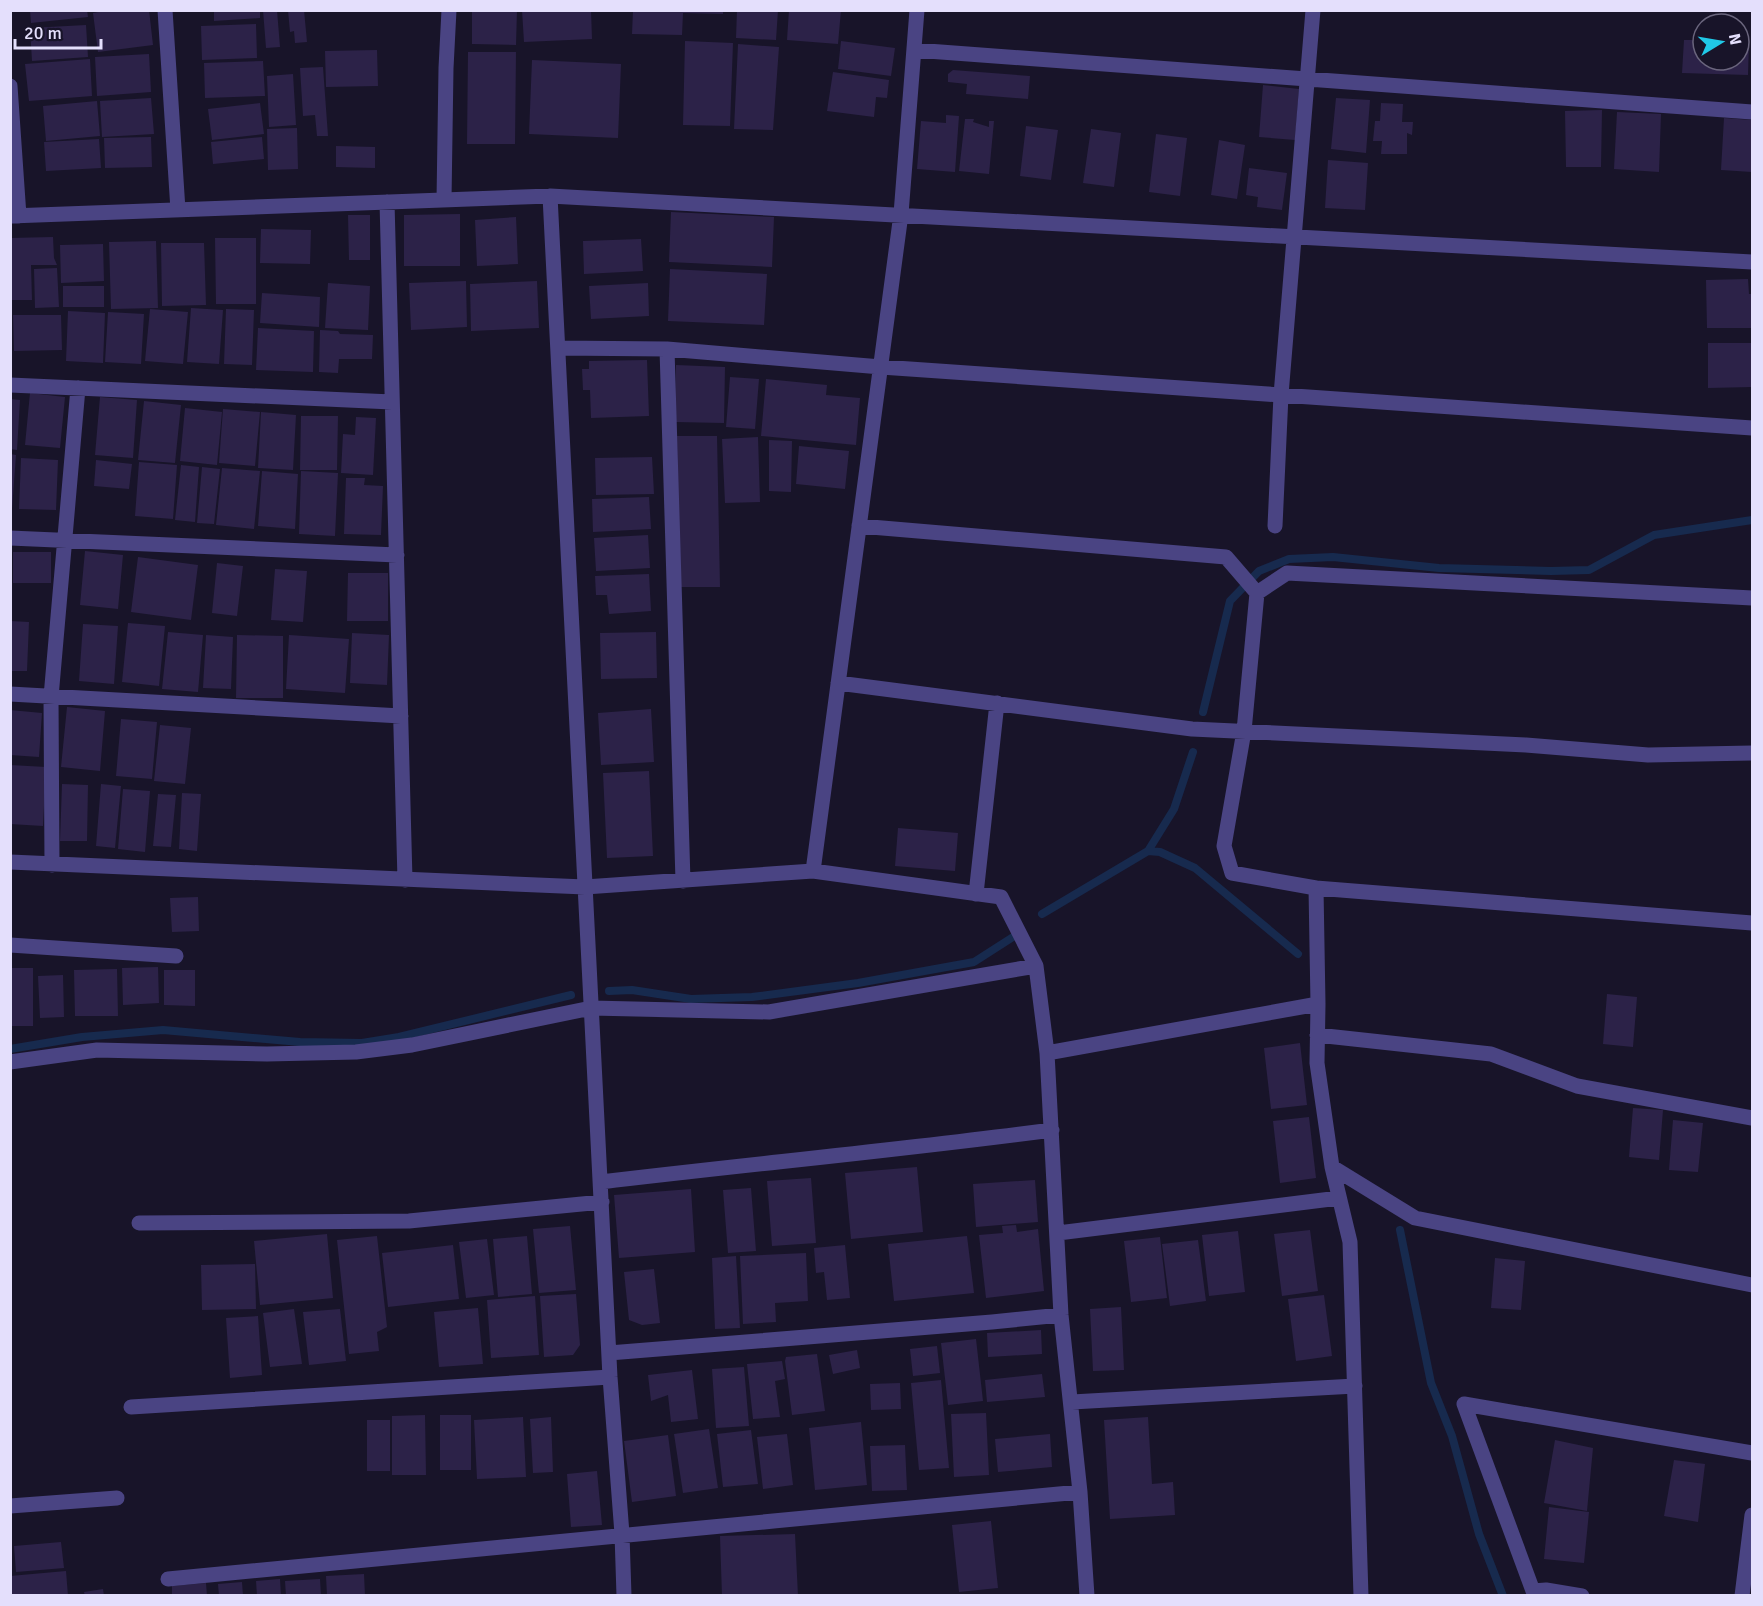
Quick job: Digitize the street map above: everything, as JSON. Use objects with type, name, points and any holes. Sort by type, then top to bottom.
[{"type":"street","points":[[165,10],[177,210]]},
{"type":"street","points":[[444,200],[449,10]]},
{"type":"street","points":[[813,872],[901,214],[917,10]]},
{"type":"street","points":[[1275,526],[1281,395],[1313,10]]},
{"type":"street","points":[[914,50],[1752,112]]},
{"type":"street","points":[[10,86],[15,216],[550,196],[1752,262]]},
{"type":"street","points":[[550,196],[610,1377],[622,1534],[624,1596]]},
{"type":"street","points":[[387,202],[405,880]]},
{"type":"street","points":[[558,348],[667,349],[881,367],[1752,429]]},
{"type":"street","points":[[667,349],[683,881]]},
{"type":"street","points":[[10,385],[392,402]]},
{"type":"street","points":[[52,865],[51,697],[78,388]]},
{"type":"street","points":[[859,526],[1226,557],[1257,594],[1244,731],[1224,846],[1232,873],[1316,888],[1752,923]]},
{"type":"street","points":[[10,538],[397,555]]},
{"type":"street","points":[[1257,594],[1287,573],[1752,598]]},
{"type":"street","points":[[838,684],[1192,729],[1526,746],[1648,755],[1752,753]]},
{"type":"street","points":[[10,694],[401,716]]},
{"type":"street","points":[[976,894],[997,704]]},
{"type":"street","points":[[10,862],[585,887],[813,872],[1001,897],[1036,966],[1047,1053],[1061,1314],[1072,1402],[1087,1596]]},
{"type":"street","points":[[1316,888],[1317,1063],[1332,1167],[1350,1242],[1361,1596]]},
{"type":"street","points":[[10,945],[176,956]]},
{"type":"street","points":[[10,1062],[97,1050],[267,1054],[356,1052],[412,1045],[591,1008],[769,1012],[1036,966]]},
{"type":"street","points":[[1047,1053],[1318,1004]]},
{"type":"street","points":[[1317,1035],[1491,1054],[1577,1086],[1752,1118]]},
{"type":"street","points":[[601,1182],[1052,1130]]},
{"type":"street","points":[[1332,1167],[1415,1218],[1752,1286]]},
{"type":"street","points":[[1058,1233],[1339,1198]]},
{"type":"street","points":[[139,1223],[409,1221],[602,1202]]},
{"type":"street","points":[[609,1353],[992,1322],[1061,1314]]},
{"type":"street","points":[[131,1407],[610,1377]]},
{"type":"street","points":[[1072,1402],[1355,1386]]},
{"type":"street","points":[[1582,1596],[1546,1590],[1533,1591],[1464,1404],[1752,1453]]},
{"type":"street","points":[[168,1579],[1080,1492]]},
{"type":"street","points":[[10,1506],[117,1498]]},
{"type":"street","points":[[1742,1596],[1752,1515]]},
{"type":"building","points":[[30,10],[87,10],[88,17],[31,23]]},
{"type":"building","points":[[109,10],[149,10],[153,45],[98,52],[93,13]]},
{"type":"building","points":[[214,10],[260,10],[260,18],[214,21]]},
{"type":"building","points":[[263,10],[277,10],[280,47],[266,48]]},
{"type":"building","points":[[288,10],[304,10],[307,42],[295,43],[294,31],[290,32]]},
{"type":"building","points":[[472,10],[517,10],[516,45],[472,44]]},
{"type":"building","points":[[522,10],[591,10],[592,39],[524,42]]},
{"type":"building","points":[[633,10],[723,10],[723,14],[683,13],[682,35],[632,34]]},
{"type":"building","points":[[737,10],[778,10],[776,40],[736,38]]},
{"type":"building","points":[[789,10],[841,10],[838,44],[787,40]]},
{"type":"building","points":[[256,24],[257,58],[202,60],[201,26]]},
{"type":"building","points":[[86,25],[88,57],[32,61],[30,28]]},
{"type":"building","points":[[1684,40],[1691,40],[1691,72],[1748,72],[1748,75],[1682,73]]},
{"type":"building","points":[[685,41],[733,43],[730,126],[683,125]]},
{"type":"building","points":[[841,41],[895,48],[891,76],[838,69]]},
{"type":"building","points":[[738,44],[779,47],[773,130],[734,129]]},
{"type":"building","points":[[377,50],[378,86],[326,87],[325,51]]},
{"type":"building","points":[[468,52],[516,52],[515,144],[467,144]]},
{"type":"building","points":[[149,54],[151,92],[97,96],[95,57]]},
{"type":"building","points":[[90,59],[92,96],[29,101],[25,64]]},
{"type":"building","points":[[532,60],[621,64],[618,138],[529,134]]},
{"type":"building","points":[[263,61],[265,96],[205,98],[204,63]]},
{"type":"building","points":[[323,67],[328,136],[317,136],[315,115],[303,116],[300,68]]},
{"type":"building","points":[[953,70],[1030,76],[1028,99],[966,94],[967,84],[948,82],[948,74]]},
{"type":"building","points":[[833,72],[889,80],[887,98],[876,97],[874,117],[827,111]]},
{"type":"building","points":[[293,74],[296,125],[269,127],[267,76]]},
{"type":"building","points":[[1263,85],[1299,89],[1295,140],[1259,137]]},
{"type":"building","points":[[151,98],[154,134],[102,137],[100,101]]},
{"type":"building","points":[[1336,98],[1370,100],[1366,153],[1331,149]]},
{"type":"building","points":[[97,101],[100,136],[46,141],[43,106]]},
{"type":"building","points":[[260,103],[264,134],[212,140],[208,109]]},
{"type":"building","points":[[1381,103],[1403,104],[1402,122],[1413,122],[1412,135],[1407,133],[1407,154],[1381,154],[1382,141],[1373,141],[1375,121],[1380,121]]},
{"type":"building","points":[[1602,110],[1601,167],[1566,167],[1565,111]]},
{"type":"building","points":[[1617,112],[1661,114],[1659,172],[1614,169]]},
{"type":"building","points":[[946,115],[959,116],[955,172],[917,169],[921,121],[946,123]]},
{"type":"building","points":[[1724,118],[1752,120],[1752,172],[1721,170]]},
{"type":"building","points":[[965,119],[974,119],[973,122],[989,127],[989,121],[994,121],[989,174],[959,171]]},
{"type":"building","points":[[1026,126],[1058,130],[1051,180],[1020,176]]},
{"type":"building","points":[[297,128],[298,169],[268,170],[267,129]]},
{"type":"building","points":[[1091,129],[1121,133],[1114,187],[1083,183]]},
{"type":"building","points":[[1156,134],[1187,138],[1180,196],[1149,192]]},
{"type":"building","points":[[151,137],[152,167],[105,168],[104,138]]},
{"type":"building","points":[[262,137],[264,159],[213,164],[211,142]]},
{"type":"building","points":[[99,139],[101,168],[46,171],[44,142]]},
{"type":"building","points":[[1219,140],[1245,145],[1237,199],[1211,195]]},
{"type":"building","points":[[336,146],[375,147],[375,168],[336,167]]},
{"type":"building","points":[[1328,160],[1368,163],[1365,210],[1325,208]]},
{"type":"building","points":[[1249,168],[1287,173],[1282,210],[1257,207],[1258,197],[1246,195]]},
{"type":"building","points":[[671,212],[774,217],[772,267],[669,262]]},
{"type":"building","points":[[460,214],[460,266],[404,266],[404,215]]},
{"type":"building","points":[[348,215],[370,215],[370,260],[349,260]]},
{"type":"building","points":[[516,217],[518,264],[477,266],[475,220]]},
{"type":"building","points":[[261,229],[311,230],[310,264],[260,263]]},
{"type":"building","points":[[53,237],[54,258],[57,265],[31,265],[32,300],[10,300],[10,238]]},
{"type":"building","points":[[215,238],[256,238],[256,304],[216,304]]},
{"type":"building","points":[[641,239],[643,271],[584,274],[583,241]]},
{"type":"building","points":[[156,241],[158,308],[111,309],[109,242]]},
{"type":"building","points":[[161,243],[204,243],[206,305],[162,306]]},
{"type":"building","points":[[103,244],[104,281],[61,283],[60,245]]},
{"type":"building","points":[[57,268],[59,307],[35,308],[34,269]]},
{"type":"building","points":[[670,269],[767,274],[764,325],[668,321]]},
{"type":"building","points":[[1748,279],[1749,294],[1752,294],[1752,328],[1707,328],[1706,280]]},
{"type":"building","points":[[466,281],[467,327],[411,330],[409,283]]},
{"type":"building","points":[[537,281],[539,328],[471,331],[470,284]]},
{"type":"building","points":[[328,283],[370,286],[368,330],[325,328]]},
{"type":"building","points":[[648,283],[649,316],[591,319],[589,286]]},
{"type":"building","points":[[63,286],[104,286],[104,307],[63,307]]},
{"type":"building","points":[[262,293],[320,297],[319,327],[260,323]]},
{"type":"building","points":[[191,308],[223,310],[219,364],[187,362]]},
{"type":"building","points":[[150,309],[188,312],[183,364],[145,361]]},
{"type":"building","points":[[226,309],[254,310],[252,365],[224,364]]},
{"type":"building","points":[[68,311],[105,313],[103,363],[66,361]]},
{"type":"building","points":[[108,312],[144,314],[141,364],[105,362]]},
{"type":"building","points":[[13,315],[61,315],[62,350],[14,351]]},
{"type":"building","points":[[258,328],[314,331],[313,372],[256,370]]},
{"type":"building","points":[[320,330],[338,331],[340,334],[373,335],[372,359],[339,359],[338,373],[319,372]]},
{"type":"building","points":[[1708,343],[1752,343],[1752,387],[1708,388]]},
{"type":"building","points":[[647,360],[649,416],[591,418],[590,390],[583,390],[582,369],[589,369],[589,361]]},
{"type":"building","points":[[676,365],[725,367],[724,423],[675,422]]},
{"type":"building","points":[[730,377],[759,379],[755,429],[726,427]]},
{"type":"building","points":[[766,379],[827,385],[826,395],[860,398],[856,445],[761,436]]},
{"type":"building","points":[[30,393],[65,397],[60,448],[25,445]]},
{"type":"building","points":[[100,397],[137,400],[133,458],[95,455]]},
{"type":"building","points":[[10,399],[20,400],[17,450],[10,449]]},
{"type":"building","points":[[144,401],[181,405],[175,463],[138,460]]},
{"type":"building","points":[[185,408],[222,412],[217,465],[180,461]]},
{"type":"building","points":[[223,409],[260,412],[255,466],[219,463]]},
{"type":"building","points":[[261,412],[296,415],[293,470],[258,468]]},
{"type":"building","points":[[301,416],[338,416],[337,470],[300,470]]},
{"type":"building","points":[[356,417],[376,418],[373,475],[341,473],[343,434],[355,435]]},
{"type":"building","points":[[677,436],[717,436],[720,587],[679,587]]},
{"type":"building","points":[[758,437],[760,502],[725,503],[722,439]]},
{"type":"building","points":[[769,440],[792,441],[791,492],[769,491]]},
{"type":"building","points":[[799,446],[849,451],[845,489],[796,484]]},
{"type":"building","points":[[10,454],[16,455],[12,509],[10,509]]},
{"type":"building","points":[[652,457],[654,494],[596,495],[595,458]]},
{"type":"building","points":[[21,458],[58,460],[56,510],[19,509]]},
{"type":"building","points":[[96,460],[132,464],[129,489],[94,486]]},
{"type":"building","points":[[139,462],[177,465],[173,519],[135,516]]},
{"type":"building","points":[[181,465],[199,467],[195,522],[175,520]]},
{"type":"building","points":[[202,467],[220,469],[214,524],[197,523]]},
{"type":"building","points":[[222,468],[260,471],[254,529],[216,525]]},
{"type":"building","points":[[262,471],[298,474],[295,529],[258,526]]},
{"type":"building","points":[[301,471],[338,473],[335,536],[299,534]]},
{"type":"building","points":[[346,478],[365,478],[364,485],[383,486],[381,535],[344,534]]},
{"type":"building","points":[[649,497],[651,529],[593,532],[592,499]]},
{"type":"building","points":[[648,535],[650,568],[596,571],[594,538]]},
{"type":"building","points":[[85,551],[123,555],[118,609],[80,605]]},
{"type":"building","points":[[13,552],[51,552],[51,583],[13,583]]},
{"type":"building","points":[[138,557],[198,565],[191,620],[131,612]]},
{"type":"building","points":[[217,563],[243,566],[237,616],[212,613]]},
{"type":"building","points":[[275,569],[307,571],[303,622],[271,620]]},
{"type":"building","points":[[348,573],[388,573],[388,621],[347,621]]},
{"type":"building","points":[[649,574],[651,611],[609,614],[607,595],[596,595],[595,576]]},
{"type":"building","points":[[10,621],[29,622],[27,671],[10,671]]},
{"type":"building","points":[[128,623],[165,626],[159,686],[122,682]]},
{"type":"building","points":[[83,624],[118,626],[114,684],[79,681]]},
{"type":"building","points":[[168,632],[203,635],[198,692],[162,689]]},
{"type":"building","points":[[656,632],[657,678],[601,679],[600,633]]},
{"type":"building","points":[[352,633],[389,635],[387,685],[350,683]]},
{"type":"building","points":[[206,635],[233,637],[231,689],[203,688]]},
{"type":"building","points":[[237,635],[283,636],[283,698],[236,698]]},
{"type":"building","points":[[289,635],[349,639],[345,693],[286,689]]},
{"type":"building","points":[[67,707],[105,711],[100,771],[61,767]]},
{"type":"building","points":[[651,709],[654,762],[601,765],[598,713]]},
{"type":"building","points":[[10,710],[42,713],[39,757],[10,755]]},
{"type":"building","points":[[121,719],[157,722],[152,779],[116,776]]},
{"type":"building","points":[[160,725],[191,728],[185,784],[154,781]]},
{"type":"building","points":[[10,765],[46,767],[43,826],[10,824]]},
{"type":"building","points":[[649,771],[653,856],[607,858],[603,773]]},
{"type":"building","points":[[62,784],[88,785],[87,841],[60,841]]},
{"type":"building","points":[[101,784],[121,786],[115,848],[96,846]]},
{"type":"building","points":[[123,789],[150,791],[145,852],[118,849]]},
{"type":"building","points":[[182,793],[201,794],[197,851],[179,849]]},
{"type":"building","points":[[158,794],[176,795],[171,847],[153,846]]},
{"type":"building","points":[[898,828],[958,833],[955,871],[895,866]]},
{"type":"building","points":[[198,897],[199,931],[172,932],[170,898]]},
{"type":"building","points":[[158,967],[159,1003],[123,1005],[122,968]]},
{"type":"building","points":[[10,968],[33,968],[33,1026],[10,1026]]},
{"type":"building","points":[[117,969],[118,1016],[75,1016],[74,970]]},
{"type":"building","points":[[164,970],[195,970],[195,1006],[164,1005]]},
{"type":"building","points":[[63,975],[64,1017],[40,1018],[38,976]]},
{"type":"building","points":[[1607,994],[1637,997],[1633,1047],[1603,1044]]},
{"type":"building","points":[[1300,1043],[1307,1105],[1271,1109],[1264,1048]]},
{"type":"building","points":[[1633,1108],[1663,1110],[1659,1160],[1629,1157]]},
{"type":"building","points":[[1309,1117],[1316,1178],[1280,1183],[1273,1121]]},
{"type":"building","points":[[1673,1120],[1703,1123],[1698,1172],[1669,1170]]},
{"type":"building","points":[[917,1167],[923,1232],[851,1239],[845,1173]]},
{"type":"building","points":[[811,1178],[816,1243],[772,1246],[767,1181]]},
{"type":"building","points":[[1035,1180],[1038,1222],[976,1227],[973,1184]]},
{"type":"building","points":[[751,1188],[756,1251],[728,1253],[723,1190]]},
{"type":"building","points":[[691,1189],[695,1252],[619,1258],[614,1195]]},
{"type":"building","points":[[1016,1225],[1017,1232],[1038,1229],[1044,1291],[986,1298],[979,1235],[1003,1233],[1002,1226]]},
{"type":"building","points":[[570,1226],[576,1290],[539,1293],[533,1229]]},
{"type":"building","points":[[1310,1230],[1318,1291],[1282,1296],[1274,1234]]},
{"type":"building","points":[[1238,1231],[1245,1292],[1209,1296],[1202,1235]]},
{"type":"building","points":[[327,1234],[333,1298],[260,1305],[254,1241]]},
{"type":"building","points":[[377,1236],[387,1327],[377,1332],[379,1351],[349,1354],[337,1240]]},
{"type":"building","points":[[527,1236],[532,1294],[498,1297],[493,1239]]},
{"type":"building","points":[[967,1236],[974,1293],[894,1301],[888,1244]]},
{"type":"building","points":[[1160,1237],[1167,1298],[1131,1302],[1124,1241]]},
{"type":"building","points":[[487,1239],[494,1295],[466,1298],[459,1242]]},
{"type":"building","points":[[1198,1240],[1206,1301],[1170,1306],[1162,1244]]},
{"type":"building","points":[[453,1245],[459,1299],[388,1307],[382,1253]]},
{"type":"building","points":[[845,1245],[850,1298],[827,1300],[824,1272],[816,1273],[814,1248]]},
{"type":"building","points":[[806,1253],[808,1301],[775,1303],[776,1322],[743,1324],[740,1256]]},
{"type":"building","points":[[736,1256],[740,1328],[715,1329],[712,1258]]},
{"type":"building","points":[[1495,1258],[1525,1261],[1521,1310],[1491,1308]]},
{"type":"building","points":[[255,1264],[256,1309],[202,1310],[201,1265]]},
{"type":"building","points":[[654,1269],[660,1323],[642,1325],[629,1320],[624,1272]]},
{"type":"building","points":[[576,1294],[580,1345],[573,1355],[544,1357],[540,1296]]},
{"type":"building","points":[[1324,1295],[1332,1356],[1296,1361],[1288,1299]]},
{"type":"building","points":[[535,1296],[539,1355],[491,1358],[487,1300]]},
{"type":"building","points":[[1121,1307],[1124,1370],[1093,1371],[1090,1309]]},
{"type":"building","points":[[478,1308],[483,1364],[439,1367],[434,1312]]},
{"type":"building","points":[[294,1309],[302,1364],[270,1367],[263,1313]]},
{"type":"building","points":[[340,1309],[346,1361],[309,1365],[303,1312]]},
{"type":"building","points":[[258,1316],[262,1375],[230,1378],[226,1318]]},
{"type":"building","points":[[1041,1330],[1042,1354],[988,1357],[987,1333]]},
{"type":"building","points":[[976,1339],[983,1401],[948,1405],[941,1343]]},
{"type":"building","points":[[937,1346],[940,1373],[913,1376],[910,1349]]},
{"type":"building","points":[[857,1350],[860,1368],[833,1374],[829,1355]]},
{"type":"building","points":[[817,1354],[825,1411],[792,1415],[786,1357]]},
{"type":"building","points":[[782,1361],[785,1379],[775,1381],[780,1417],[753,1419],[747,1364]]},
{"type":"building","points":[[744,1367],[749,1426],[716,1428],[712,1369]]},
{"type":"building","points":[[692,1370],[698,1419],[671,1422],[668,1395],[651,1401],[648,1375]]},
{"type":"building","points":[[1042,1374],[1045,1397],[987,1402],[985,1380]]},
{"type":"building","points":[[941,1380],[949,1468],[919,1470],[911,1383]]},
{"type":"building","points":[[900,1383],[901,1409],[871,1410],[870,1384]]},
{"type":"building","points":[[986,1413],[989,1475],[954,1477],[951,1414]]},
{"type":"building","points":[[425,1415],[426,1475],[392,1475],[392,1416]]},
{"type":"building","points":[[440,1415],[471,1415],[471,1470],[440,1470]]},
{"type":"building","points":[[523,1417],[526,1477],[477,1479],[474,1420]]},
{"type":"building","points":[[551,1417],[553,1472],[533,1473],[530,1419]]},
{"type":"building","points":[[1148,1417],[1152,1484],[1173,1482],[1175,1515],[1110,1519],[1104,1420]]},
{"type":"building","points":[[367,1420],[390,1420],[390,1471],[367,1471]]},
{"type":"building","points":[[861,1422],[867,1485],[815,1490],[809,1428]]},
{"type":"building","points":[[709,1429],[718,1488],[683,1493],[674,1434]]},
{"type":"building","points":[[751,1430],[758,1484],[723,1487],[717,1434]]},
{"type":"building","points":[[787,1434],[793,1485],[763,1489],[757,1437]]},
{"type":"building","points":[[1050,1434],[1052,1467],[998,1472],[995,1439]]},
{"type":"building","points":[[668,1435],[676,1496],[632,1502],[624,1441]]},
{"type":"building","points":[[1555,1440],[1593,1448],[1587,1511],[1544,1503]]},
{"type":"building","points":[[905,1445],[907,1490],[872,1491],[870,1446]]},
{"type":"building","points":[[1674,1460],[1705,1464],[1698,1522],[1664,1516]]},
{"type":"building","points":[[597,1471],[602,1525],[571,1527],[567,1474]]},
{"type":"building","points":[[1549,1507],[1589,1512],[1584,1563],[1544,1559]]},
{"type":"building","points":[[991,1521],[998,1588],[959,1592],[952,1525]]},
{"type":"building","points":[[795,1534],[798,1596],[722,1596],[720,1536]]},
{"type":"building","points":[[61,1542],[64,1568],[16,1572],[14,1546]]},
{"type":"building","points":[[66,1571],[68,1596],[10,1596],[10,1576]]},
{"type":"building","points":[[364,1574],[365,1596],[327,1596],[326,1576]]},
{"type":"building","points":[[280,1579],[281,1596],[257,1596],[256,1581]]},
{"type":"building","points":[[320,1579],[321,1596],[286,1596],[285,1581]]},
{"type":"building","points":[[242,1582],[243,1596],[219,1596],[218,1584]]},
{"type":"building","points":[[206,1583],[207,1596],[172,1596],[172,1586]]},
{"type":"building","points":[[103,1589],[104,1596],[85,1596],[84,1592]]},
{"type":"waterway","points":[[1203,712],[1230,601],[1259,571],[1289,559],[1333,557],[1439,568],[1589,570],[1654,535],[1752,520]]},
{"type":"waterway","points":[[1148,851],[1174,809],[1193,752]]},
{"type":"waterway","points":[[1042,914],[1148,851],[1160,852],[1195,868],[1298,954]]},
{"type":"waterway","points":[[609,991],[632,990],[691,999],[752,997],[858,983],[974,962],[1013,937]]},
{"type":"waterway","points":[[10,1049],[82,1037],[163,1030],[300,1042],[362,1043],[399,1037],[571,995]]},
{"type":"waterway","points":[[1400,1230],[1431,1383],[1452,1436],[1479,1534],[1503,1596]]}]
